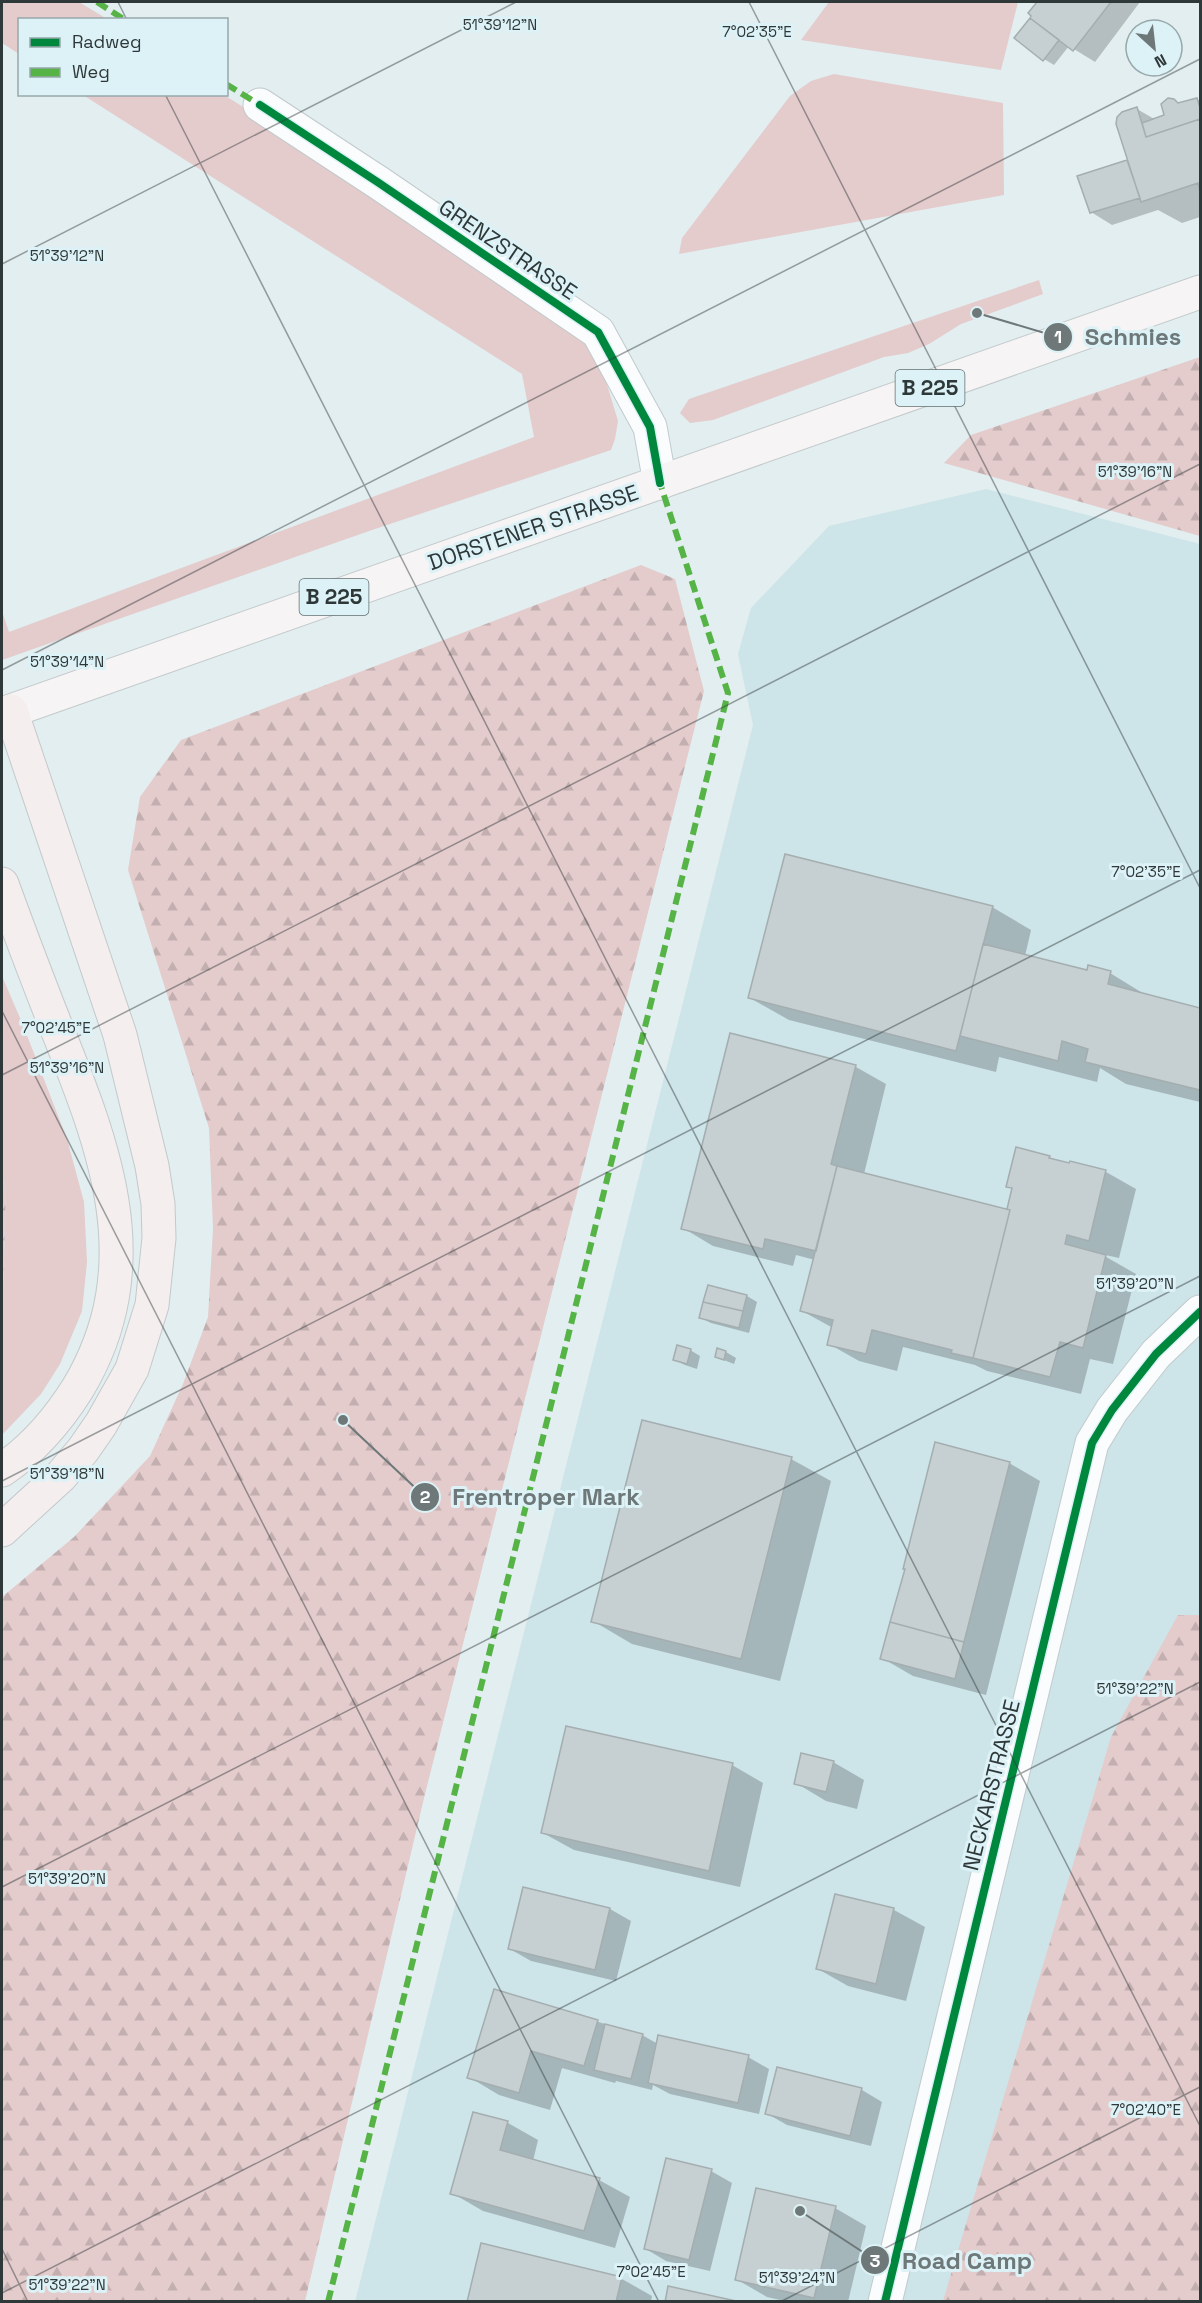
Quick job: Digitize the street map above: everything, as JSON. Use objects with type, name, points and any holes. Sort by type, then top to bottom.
[{"type":"highway","points":[[2,1530],[61,1476],[83,1450],[101,1424],[132,1369],[152,1305],[159,1238],[158,1204],[152,1166],[120,1035],[6,712]]},
{"type":"highway","points":[[2,884],[69,1058],[106,1164],[116,1223],[117,1250],[107,1321],[91,1365],[67,1405],[40,1438],[2,1470]]},
{"type":"main road","name":"DORSTENER STRASSE","points":[[6,712],[1200,292]]},
{"type":"street","name":"GRENZSTRASSE","points":[[260,105],[598,332],[650,427],[660,483]]},
{"type":"street","name":"NECKARSTRASSE","points":[[885,2301],[1092,1443],[1112,1410],[1156,1354],[1200,1312]]},
{"type":"shaded area","points":[[986,489],[1200,544],[1200,2301],[355,2302],[753,725],[738,654],[751,608],[829,526]]},
{"type":"green space","points":[[2,2],[79,2],[105,18],[18,18],[18,53],[2,43]]},
{"type":"green space","points":[[829,2],[1018,2],[1001,70],[801,40]]},
{"type":"green space","points":[[834,74],[1003,103],[1004,195],[679,254],[682,238],[790,96],[811,81]]},
{"type":"green space","points":[[85,96],[226,96],[419,225],[582,339],[601,365],[618,421],[611,450],[369,531],[2,660],[2,611],[9,632],[534,437],[522,374]]},
{"type":"green space","points":[[1039,280],[1043,294],[961,324],[929,344],[908,353],[884,357],[713,420],[690,423],[680,413],[689,399]]},
{"type":"green space","points":[[1200,357],[1200,536],[944,463],[971,435]]},
{"type":"green space","points":[[641,565],[675,579],[704,691],[424,1798],[305,2301],[2,2301],[2,1597],[74,1537],[150,1456],[183,1384],[208,1317],[213,1229],[209,1128],[128,870],[140,797],[181,740]]},
{"type":"green space","points":[[2,976],[67,1139],[84,1202],[87,1262],[82,1311],[60,1364],[41,1394],[2,1435],[6,1188],[2,1176]]},
{"type":"green space","points":[[2,1176],[6,1188],[2,1324]]},
{"type":"green space","points":[[1178,1615],[1200,1615],[1200,2301],[943,2301],[1111,1737]]},
{"type":"building","points":[[1037,2],[1111,2],[1073,51],[1030,18],[1028,13]]},
{"type":"building","points":[[1030,18],[1059,40],[1043,61],[1014,38]]},
{"type":"building","points":[[1168,98],[1178,103],[1197,98],[1200,119],[1146,137],[1142,123],[1164,115],[1161,104]]},
{"type":"building","points":[[1137,107],[1146,137],[1200,119],[1200,192],[1198,183],[1141,202],[1116,124],[1117,117],[1122,112]]},
{"type":"building","points":[[1127,160],[1140,198],[1090,213],[1077,176]]},
{"type":"building","points":[[785,854],[993,906],[956,1051],[748,998]]},
{"type":"building","points":[[983,944],[1087,970],[1088,965],[1111,971],[1108,984],[1200,1008],[1200,1090],[1085,1062],[1088,1049],[1062,1041],[1058,1061],[960,1036]]},
{"type":"building","points":[[730,1033],[856,1065],[831,1164],[837,1166],[816,1251],[765,1239],[763,1249],[681,1229]]},
{"type":"building","points":[[1016,1147],[1050,1156],[1049,1158],[1106,1170],[1089,1241],[1067,1235],[1065,1244],[1106,1255],[1083,1348],[1060,1342],[1050,1377],[973,1358],[1010,1210],[1007,1209],[1012,1188],[1006,1187]]},
{"type":"building","points":[[837,1166],[1010,1210],[973,1358],[951,1353],[952,1350],[872,1330],[866,1354],[827,1345],[833,1320],[800,1311]]},
{"type":"building","points":[[708,1285],[747,1295],[743,1311],[703,1302]]},
{"type":"building","points":[[703,1302],[743,1311],[739,1328],[699,1318]]},
{"type":"building","points":[[677,1345],[691,1349],[687,1364],[673,1360]]},
{"type":"building","points":[[717,1348],[726,1351],[724,1360],[715,1357]]},
{"type":"building","points":[[642,1420],[792,1457],[741,1659],[591,1622]]},
{"type":"building","points":[[935,1442],[1010,1462],[964,1642],[890,1622]]},
{"type":"building","points":[[890,1622],[964,1642],[955,1679],[880,1659]]},
{"type":"building","points":[[566,1726],[733,1763],[709,1871],[541,1833]]},
{"type":"building","points":[[801,1753],[834,1761],[826,1792],[794,1784]]},
{"type":"building","points":[[523,1887],[610,1908],[595,1970],[508,1949]]},
{"type":"building","points":[[835,1894],[894,1908],[876,1984],[816,1969]]},
{"type":"building","points":[[494,1989],[598,2020],[584,2066],[531,2051],[519,2093],[467,2078]]},
{"type":"building","points":[[605,2024],[643,2034],[631,2079],[594,2070]]},
{"type":"building","points":[[658,2035],[749,2055],[738,2103],[648,2083]]},
{"type":"building","points":[[777,2067],[862,2088],[850,2136],[765,2114]]},
{"type":"building","points":[[473,2112],[508,2121],[500,2150],[600,2178],[584,2231],[450,2194]]},
{"type":"building","points":[[666,2158],[712,2169],[689,2260],[644,2249]]},
{"type":"building","points":[[756,2188],[836,2206],[814,2298],[735,2280]]},
{"type":"building","points":[[481,2243],[622,2277],[616,2302],[467,2302]]},
{"type":"building","points":[[668,2286],[736,2301],[665,2302]]},
{"type":"marked path","points":[[97,2],[122,18]]},
{"type":"marked path","points":[[228,85],[260,105]]},
{"type":"marked path","points":[[328,2302],[728,693],[660,483]]},
{"type":"cycle path","points":[[260,105],[598,332],[650,427],[660,483]]},
{"type":"cycle path","points":[[885,2302],[1092,1443],[1112,1410],[1156,1354],[1200,1312]]},
{"type":"place","name":"Schmies","points":[[977,313]]},
{"type":"place","name":"Frentroper Mark","points":[[343,1420]]},
{"type":"place","name":"Road Camp","points":[[800,2211]]}]
